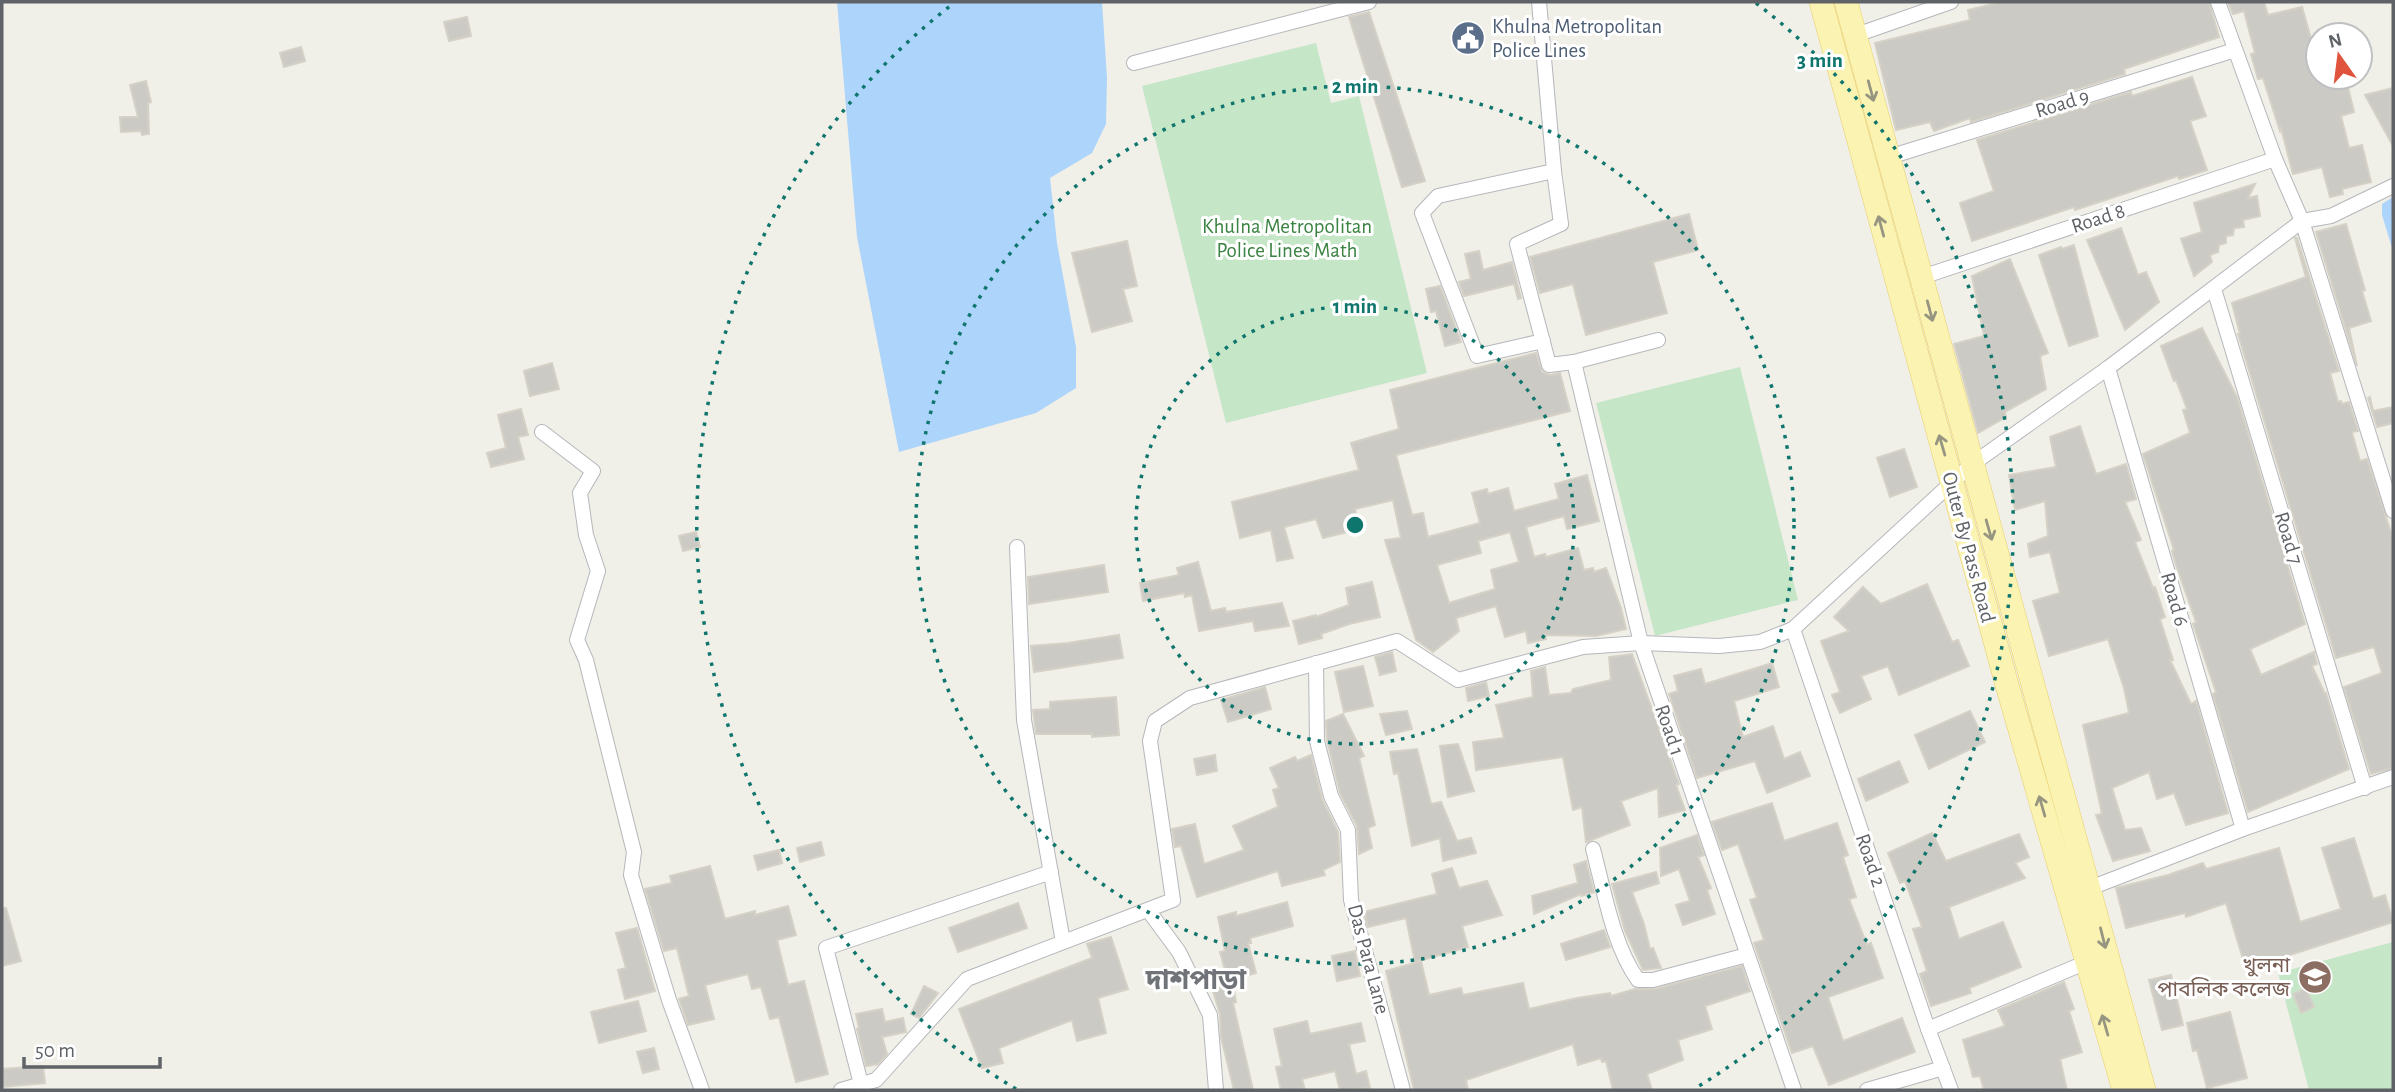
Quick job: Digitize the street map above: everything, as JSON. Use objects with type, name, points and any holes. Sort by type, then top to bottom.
[{"type":"main road","name":"Outer By Pass Road","points":[[1821,2],[2007,685],[2124,1090]]},
{"type":"main road","name":"Outer By Pass Road","points":[[1846,2],[2144,1090]]},
{"type":"street","points":[[1134,63],[1334,6],[1368,2]]},
{"type":"street","points":[[1539,2],[1561,224],[1517,244],[1549,365],[1574,362],[1658,340]]},
{"type":"street","points":[[1856,35],[1951,2]]},
{"type":"street","points":[[2218,2],[2275,159],[2302,221],[2393,511]]},
{"type":"street","name":"Road 9","points":[[1889,157],[2235,50]]},
{"type":"street","name":"Road 8","points":[[1922,276],[2275,159]]},
{"type":"street","points":[[1542,341],[1477,356],[1422,213],[1438,196],[1554,171]]},
{"type":"street","points":[[841,1090],[876,1080],[967,979],[1173,900],[1150,741],[1155,721],[1191,698],[1397,641],[1458,680],[1583,648],[1641,643],[1719,646],[1760,642],[1793,629],[1971,465],[2108,368],[2302,221],[2331,216],[2393,186]]},
{"type":"street","name":"Road 7","points":[[2214,289],[2365,788]]},
{"type":"street","name":"Road 1","points":[[1574,362],[1582,385],[1641,643],[1794,1090]]},
{"type":"street","name":"Road 6","points":[[2108,368],[2243,829]]},
{"type":"street","points":[[542,432],[593,471],[580,493],[586,535],[598,571],[577,640],[586,660],[634,852],[631,875],[669,1000],[702,1090]]},
{"type":"street","points":[[1017,547],[1024,720],[1063,942]]},
{"type":"street","name":"Road 2","points":[[1793,629],[1951,1090]]},
{"type":"street","name":"Das Para Lane","points":[[1316,663],[1317,741],[1331,796],[1348,830],[1351,900],[1404,1090]]},
{"type":"street","points":[[2090,888],[2243,829],[2393,777]]},
{"type":"street","points":[[1593,849],[1611,918],[1630,969],[1638,980],[1653,981],[1747,955]]},
{"type":"street","points":[[861,1084],[826,948],[1051,872]]},
{"type":"street","points":[[1147,910],[1179,951],[1210,1015],[1216,1090]]},
{"type":"street","points":[[1928,1029],[2087,962]]},
{"type":"street","points":[[1867,1090],[1943,1068]]},
{"type":"green space","name":"Khulna Metropolitan Police Lines Math","points":[[1316,43],[1331,103],[1359,96],[1427,373],[1226,423],[1142,86]]},
{"type":"green space","points":[[1740,367],[1798,600],[1655,636],[1596,403]]},
{"type":"green space","points":[[2393,942],[2393,1090],[2309,1090],[2278,973]]},
{"type":"water","points":[[837,2],[1102,2],[1107,78],[1106,124],[1092,153],[1050,178],[1057,243],[1076,347],[1076,388],[1036,413],[899,452],[857,237]]},
{"type":"water","points":[[2393,197],[2393,251],[2382,215],[2382,204]]},
{"type":"building","points":[[2001,2],[2209,2],[2219,37],[2124,69],[2125,74],[1971,122],[1970,118],[1934,131],[1930,122],[1896,130],[1875,43],[1970,20],[1968,10]]},
{"type":"building","points":[[2228,2],[2264,2],[2268,15],[2302,7],[2306,21],[2304,91],[2349,91],[2354,112],[2341,116],[2349,148],[2362,145],[2371,182],[2342,189],[2343,194],[2330,197],[2322,167],[2293,174],[2281,128],[2280,131],[2263,78],[2258,79],[2251,54],[2255,53],[2244,11],[2233,14]]},
{"type":"building","points":[[1369,12],[1425,181],[1402,187],[1349,17]]},
{"type":"building","points":[[467,17],[471,36],[449,41],[444,22]]},
{"type":"building","points":[[301,47],[305,61],[284,67],[280,53]]},
{"type":"building","points":[[2192,77],[2206,116],[2190,121],[2207,170],[2179,179],[2178,176],[2075,210],[2074,207],[1972,241],[1960,203],[1994,191],[1977,140],[2131,92],[2132,96]]},
{"type":"building","points":[[146,81],[151,102],[148,103],[149,134],[142,135],[141,131],[121,132],[120,117],[138,117],[130,85]]},
{"type":"building","points":[[2393,88],[2393,146],[2365,95]]},
{"type":"building","points":[[2255,184],[2248,198],[2257,196],[2260,216],[2243,220],[2244,227],[2234,228],[2233,235],[2226,236],[2226,243],[2219,245],[2218,252],[2210,255],[2212,262],[2194,276],[2181,239],[2202,232],[2194,203]]},
{"type":"building","points":[[1689,214],[1698,250],[1653,262],[1667,313],[1586,335],[1573,284],[1540,293],[1530,257]]},
{"type":"building","points":[[2346,224],[2371,321],[2349,328],[2357,366],[2316,232]]},
{"type":"building","points":[[2121,228],[2138,275],[2146,272],[2159,302],[2125,330],[2087,240]]},
{"type":"building","points":[[2295,238],[2339,371],[2330,373],[2338,402],[2349,402],[2358,431],[2352,432],[2360,461],[2367,459],[2393,539],[2393,768],[2371,774],[2344,687],[2382,673],[2374,647],[2336,658],[2238,334],[2232,303],[2306,277]]},
{"type":"building","points":[[1127,241],[1137,286],[1123,289],[1132,321],[1092,332],[1072,253]]},
{"type":"building","points":[[2074,245],[2098,336],[2069,346],[2039,255]]},
{"type":"building","points":[[1479,251],[1483,270],[1512,262],[1521,298],[1518,299],[1514,284],[1464,296],[1459,282],[1471,279],[1465,254]]},
{"type":"building","points":[[2010,259],[2048,353],[2040,356],[2046,389],[2005,412],[2006,417],[1978,433],[1954,344],[1984,336],[1972,276]]},
{"type":"building","points":[[1440,286],[1461,342],[1445,346],[1436,311],[1431,312],[1426,289]]},
{"type":"building","points":[[2202,328],[2237,397],[2305,624],[2250,649],[2261,675],[2314,652],[2317,664],[2312,666],[2326,693],[2349,769],[2248,812],[2213,694],[2216,692],[2193,624],[2196,622],[2143,454],[2190,433],[2183,410],[2187,409],[2161,346]]},
{"type":"building","points":[[1536,353],[1542,372],[1550,375],[1560,373],[1570,411],[1396,455],[1412,515],[1423,513],[1428,537],[1480,523],[1472,493],[1487,489],[1488,494],[1508,488],[1514,511],[1559,499],[1555,484],[1587,475],[1599,521],[1567,529],[1564,516],[1526,527],[1534,557],[1545,554],[1546,557],[1578,548],[1584,570],[1593,568],[1594,572],[1606,568],[1626,629],[1596,636],[1545,635],[1546,639],[1528,643],[1526,631],[1505,637],[1496,606],[1456,618],[1459,631],[1433,652],[1416,640],[1385,540],[1401,538],[1393,500],[1355,509],[1360,529],[1323,538],[1316,519],[1284,527],[1293,558],[1277,561],[1271,530],[1240,538],[1232,502],[1359,470],[1351,443],[1399,429],[1390,390]],"holes":[[[1510,532],[1519,562],[1491,570],[1495,589],[1449,603],[1437,565],[1481,553],[1478,541]]]},
{"type":"building","points":[[552,363],[559,389],[530,396],[524,371]]},
{"type":"building","points":[[2370,397],[2373,411],[2393,407],[2393,423],[2377,427],[2368,398]]},
{"type":"building","points":[[521,409],[528,435],[518,437],[524,459],[491,467],[487,453],[506,448],[498,415]]},
{"type":"building","points":[[2080,426],[2096,474],[2126,464],[2136,499],[2125,502],[2141,540],[2135,542],[2165,617],[2160,619],[2173,660],[2170,660],[2191,704],[2196,701],[2228,813],[2186,825],[2174,793],[2157,799],[2149,772],[2112,788],[2125,830],[2141,828],[2150,851],[2113,861],[2096,815],[2102,814],[2083,725],[2129,713],[2124,688],[2108,639],[2049,656],[2033,601],[2060,593],[2050,552],[2030,557],[2028,544],[2048,536],[2045,501],[2015,510],[2009,475],[2056,467],[2050,437]]},
{"type":"building","points":[[1904,449],[1917,487],[1890,497],[1877,458]]},
{"type":"building","points":[[696,532],[700,547],[683,551],[679,536]]},
{"type":"building","points":[[1198,562],[1211,611],[1225,608],[1226,612],[1282,603],[1289,626],[1255,631],[1253,621],[1199,631],[1192,595],[1185,597],[1184,593],[1143,601],[1140,583],[1179,575],[1177,568]]},
{"type":"building","points":[[1104,565],[1108,592],[1029,604],[1028,577]]},
{"type":"building","points":[[1372,582],[1380,617],[1349,624],[1321,634],[1322,638],[1299,644],[1293,621],[1316,617],[1349,605],[1346,588]]},
{"type":"building","points":[[1927,584],[1952,642],[1958,640],[1969,666],[1899,695],[1888,666],[1861,676],[1871,699],[1840,713],[1832,695],[1840,692],[1821,641],[1849,631],[1834,617],[1863,587],[1881,604]]},
{"type":"building","points":[[1119,635],[1123,658],[1034,672],[1031,646]]},
{"type":"building","points":[[1392,652],[1396,671],[1380,675],[1375,657]]},
{"type":"building","points":[[1632,654],[1679,784],[1676,785],[1685,810],[1659,817],[1658,788],[1621,801],[1630,825],[1586,842],[1582,807],[1573,810],[1563,757],[1476,770],[1473,742],[1504,738],[1496,705],[1533,697],[1531,671],[1545,667],[1549,695],[1571,693],[1573,689],[1611,680],[1609,657]]},
{"type":"building","points":[[1772,663],[1779,687],[1734,701],[1743,737],[1773,726],[1784,759],[1800,752],[1810,776],[1767,793],[1755,761],[1697,778],[1669,694],[1678,691],[1674,676],[1701,669],[1705,684]]},
{"type":"building","points":[[1363,666],[1373,706],[1344,712],[1335,672]]},
{"type":"building","points":[[1486,682],[1489,696],[1468,701],[1466,688]]},
{"type":"building","points":[[1265,687],[1271,709],[1228,722],[1221,700]]},
{"type":"building","points":[[1116,697],[1119,735],[1092,737],[1092,734],[1036,734],[1033,710],[1050,709],[1050,702]]},
{"type":"building","points":[[1407,711],[1412,729],[1386,735],[1380,714]]},
{"type":"building","points":[[1970,711],[1985,742],[1929,769],[1915,735]]},
{"type":"building","points":[[1343,714],[1364,756],[1359,758],[1375,825],[1368,828],[1372,848],[1359,854],[1357,826],[1340,793],[1327,740],[1326,721]]},
{"type":"building","points":[[1458,744],[1474,791],[1448,797],[1440,746]]},
{"type":"building","points":[[1417,749],[1431,804],[1441,802],[1457,841],[1471,838],[1476,853],[1443,861],[1440,838],[1412,846],[1398,773],[1394,774],[1390,752]]},
{"type":"building","points":[[1215,755],[1217,771],[1197,775],[1194,759]]},
{"type":"building","points":[[1311,755],[1322,799],[1338,832],[1340,862],[1323,870],[1325,875],[1282,886],[1278,871],[1197,897],[1181,846],[1175,847],[1172,829],[1195,824],[1204,864],[1244,850],[1233,826],[1278,807],[1273,790],[1279,788],[1270,768],[1295,757],[1297,761]]},
{"type":"building","points":[[1899,761],[1908,782],[1866,801],[1858,779]]},
{"type":"building","points":[[1772,803],[1784,841],[1837,823],[1848,855],[1843,857],[1856,897],[1849,899],[1867,945],[1871,943],[1883,978],[1828,997],[1843,1041],[1902,1018],[1915,1052],[1829,1085],[1813,1046],[1792,1053],[1754,943],[1764,940],[1750,900],[1757,898],[1738,844],[1722,850],[1712,822]]},
{"type":"building","points":[[1932,833],[1946,861],[2019,834],[2029,857],[2015,863],[2025,878],[1949,907],[1959,939],[2003,922],[2021,967],[1969,988],[1971,993],[1931,1006],[1920,974],[1927,971],[1913,929],[1922,927],[1905,881],[1900,883],[1888,853]]},
{"type":"building","points":[[1697,835],[1704,855],[1698,857],[1711,888],[1707,890],[1715,914],[1683,925],[1676,905],[1690,901],[1679,869],[1661,876],[1660,848]]},
{"type":"building","points":[[2354,838],[2373,899],[2385,895],[2393,922],[2246,969],[2226,903],[2186,917],[2185,913],[2126,928],[2116,888],[2203,863],[2206,869],[2279,848],[2300,922],[2341,909],[2322,848]]},
{"type":"building","points":[[821,842],[824,855],[800,862],[797,848]]},
{"type":"building","points":[[779,850],[782,863],[758,870],[754,856]]},
{"type":"building","points":[[1586,861],[1594,892],[1581,894],[1534,914],[1532,896],[1578,883],[1574,865]]},
{"type":"building","points":[[710,866],[725,919],[755,911],[755,915],[788,906],[796,935],[777,940],[788,985],[804,981],[828,1074],[796,1082],[779,1017],[770,1019],[761,987],[752,989],[748,974],[705,985],[714,1019],[688,1025],[679,999],[689,996],[677,948],[664,951],[645,889],[672,883],[670,876]]},
{"type":"building","points":[[1452,868],[1459,888],[1487,881],[1502,915],[1462,926],[1468,947],[1415,962],[1406,918],[1368,927],[1364,912],[1437,894],[1432,874]]},
{"type":"building","points":[[1656,872],[1659,883],[1632,892],[1650,949],[1653,948],[1661,968],[1643,970],[1625,931],[1612,884]]},
{"type":"building","points":[[1287,902],[1293,926],[1250,938],[1251,943],[1248,943],[1256,973],[1228,981],[1220,952],[1225,951],[1218,917],[1236,912],[1236,916]]},
{"type":"building","points":[[1018,903],[1027,928],[958,952],[949,928]]},
{"type":"building","points":[[2,908],[6,908],[21,961],[2,966]]},
{"type":"building","points":[[637,928],[655,991],[625,999],[618,970],[626,968],[616,933]]},
{"type":"building","points":[[1604,930],[1610,947],[1566,960],[1561,944]]},
{"type":"building","points":[[1111,937],[1128,989],[1098,998],[1106,1033],[1077,1041],[1072,1020],[999,1048],[1003,1063],[982,1068],[959,1009],[1092,958],[1087,944]]},
{"type":"building","points":[[1355,951],[1360,976],[1337,981],[1332,956]]},
{"type":"building","points":[[1421,961],[1429,995],[1461,988],[1463,995],[1523,983],[1529,1009],[1577,998],[1610,993],[1611,996],[1635,989],[1655,989],[1742,966],[1750,991],[1705,1006],[1712,1029],[1678,1040],[1683,1060],[1647,1074],[1652,1090],[1613,1090],[1606,1061],[1602,1062],[1601,1058],[1578,1065],[1573,1044],[1466,1080],[1468,1090],[1414,1090],[1386,971]]},
{"type":"building","points":[[2171,975],[2183,1025],[2162,1030],[2149,980]]},
{"type":"building","points":[[1232,980],[1236,1002],[1233,1003],[1253,1090],[1234,1090],[1221,1037],[1220,1014],[1211,985]]},
{"type":"building","points":[[2064,982],[2074,1009],[2069,1011],[2082,1052],[2060,1059],[2067,1090],[1984,1090],[1980,1076],[1973,1077],[1963,1040],[2005,1026],[1998,1010]]},
{"type":"building","points":[[924,986],[938,993],[919,1018],[911,1014]]},
{"type":"building","points":[[2306,988],[2314,1007],[2301,1013],[2293,994]]},
{"type":"building","points":[[638,1001],[646,1031],[599,1043],[591,1012]]},
{"type":"building","points":[[882,1009],[885,1022],[903,1018],[906,1032],[882,1037],[887,1054],[878,1064],[866,1066],[856,1014]]},
{"type":"building","points":[[2230,1012],[2247,1078],[2207,1088],[2197,1050],[2193,1051],[2187,1023]]},
{"type":"building","points":[[1307,1021],[1310,1034],[1361,1023],[1365,1041],[1349,1044],[1356,1074],[1366,1071],[1370,1088],[1340,1090],[1335,1071],[1302,1079],[1305,1090],[1281,1090],[1276,1067],[1282,1066],[1274,1029]]},
{"type":"building","points":[[654,1048],[659,1069],[643,1073],[637,1052]]},
{"type":"building","points":[[43,1066],[45,1083],[2,1087],[2,1069]]},
{"type":"place","name":"Khulna Metropolitan Police Lines","points":[[1468,38]]},
{"type":"place","name":"খুলনা পাবলিক কলেজ","points":[[2315,977]]},
{"type":"district","name":"দাশপাড়া","points":[[1196,979]]}]
